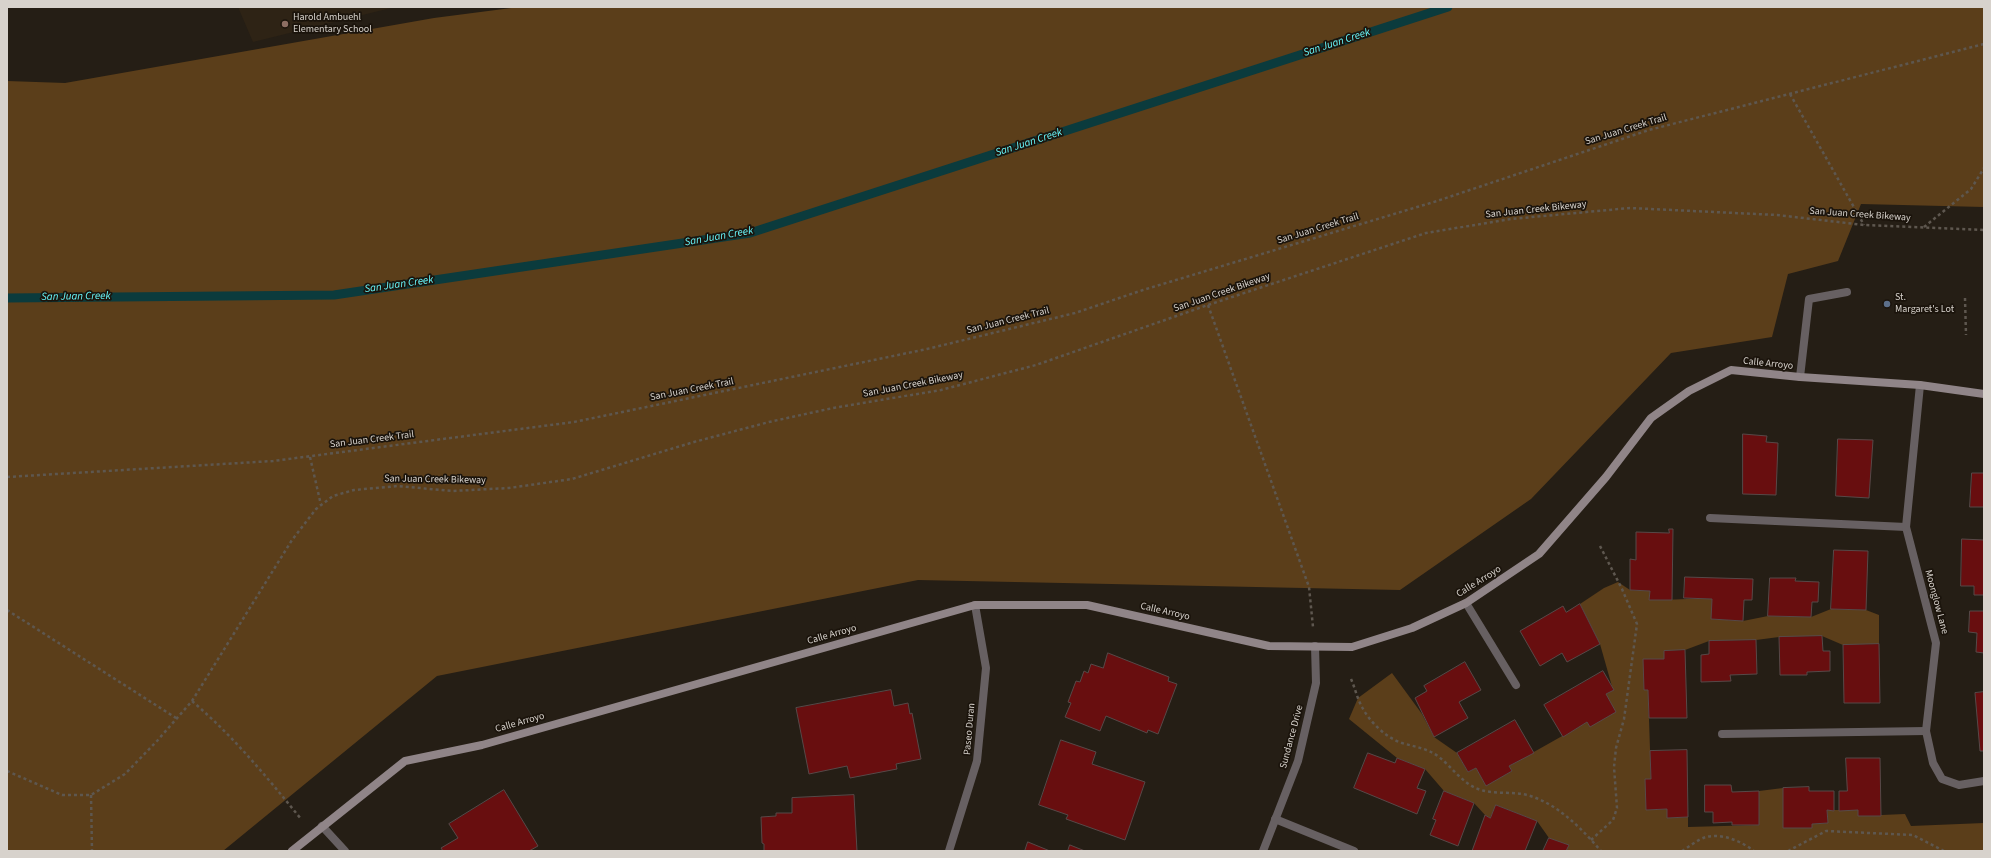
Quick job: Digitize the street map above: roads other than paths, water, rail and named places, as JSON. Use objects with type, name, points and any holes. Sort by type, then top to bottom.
[{"type":"street","points":[[1800,378],[1809,299],[1847,292]]},
{"type":"street","name":"Calle Arroyo","points":[[292,851],[405,761],[482,745],[975,605],[1087,605],[1270,646],[1352,647],[1412,628],[1466,603],[1539,554],[1606,477],[1651,418],[1689,391],[1731,370],[1800,378],[1920,385],[1984,394]]},
{"type":"street","name":"Moonglow Lane","points":[[1920,385],[1906,527],[1936,643],[1926,731],[1933,764],[1942,779],[1959,784],[1984,782]]},
{"type":"street","points":[[1710,518],[1906,527]]},
{"type":"street","points":[[1466,603],[1516,685]]},
{"type":"street","name":"Paseo Duran","points":[[949,851],[977,761],[986,668],[975,605]]},
{"type":"street","name":"Sundance Drive","points":[[1263,851],[1298,761],[1316,683],[1315,646]]},
{"type":"street","points":[[1722,734],[1926,731]]},
{"type":"street","points":[[1275,819],[1354,851]]},
{"type":"street","points":[[322,826],[345,851]]},
{"type":"waterway","name":"San Juan Creek","points":[[7,298],[334,295],[750,233],[1448,7]]},
{"type":"place","name":"Harold Ambuehl Elementary School","points":[[285,24]]},
{"type":"place","name":"St. Margaret's Lot","points":[[1887,304]]}]
